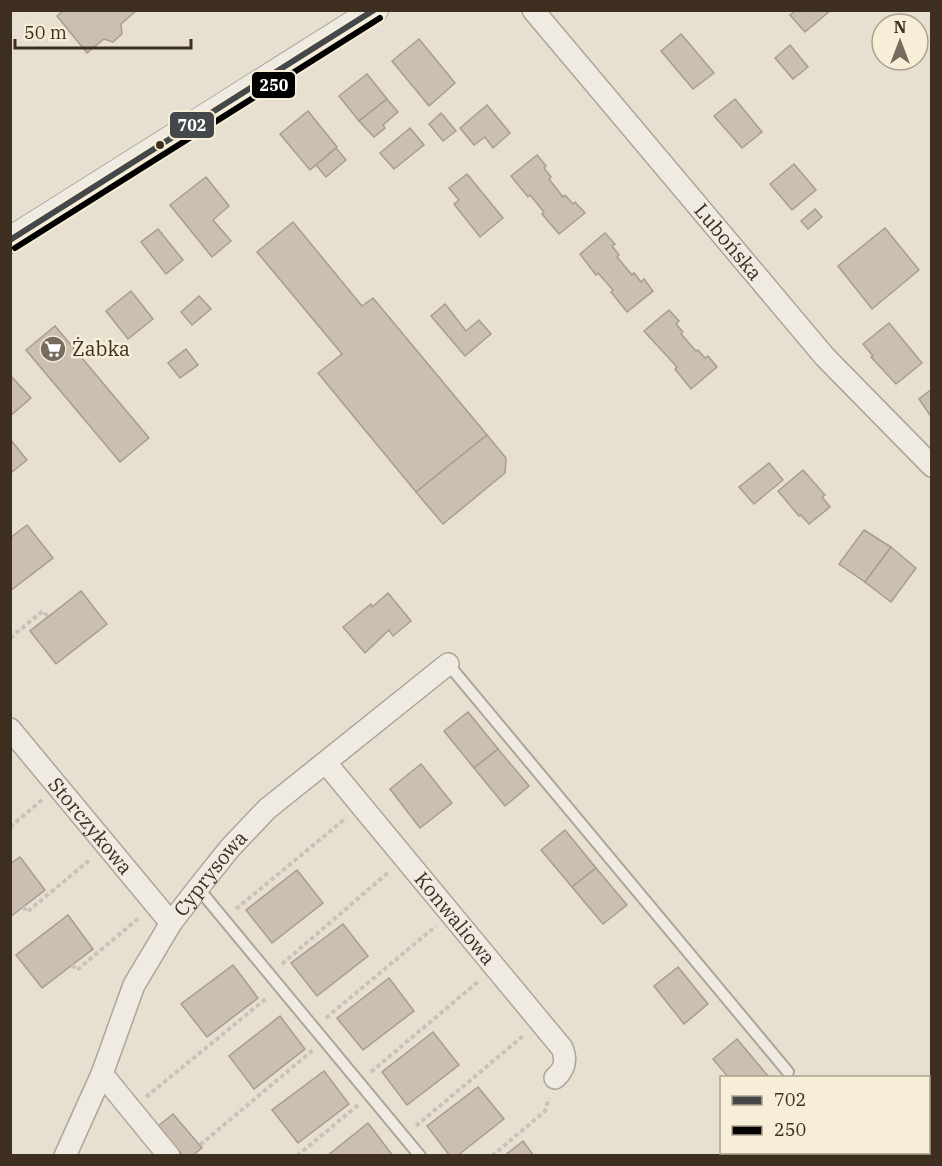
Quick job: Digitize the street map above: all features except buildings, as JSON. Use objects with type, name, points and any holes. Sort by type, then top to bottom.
[{"type":"street","points":[[10,240],[375,10]]},
{"type":"street","name":"Lubońska","points":[[533,10],[825,357],[932,466]]},
{"type":"street","name":"Cyprysowa","points":[[64,1155],[102,1074],[134,986],[171,923],[198,888],[230,848],[267,809],[448,664]]},
{"type":"street","name":"Storczykowa","points":[[10,729],[171,923]]},
{"type":"street","name":"Konwaliowa","points":[[326,763],[541,1022],[564,1054],[564,1067],[555,1078]]},
{"type":"street","points":[[102,1074],[170,1155]]},
{"type":"lane","points":[[448,664],[788,1072]]},
{"type":"lane","points":[[198,888],[420,1155]]},
{"type":"path","points":[[10,638],[43,611],[48,617]]},
{"type":"path","points":[[10,827],[47,795]]},
{"type":"path","points":[[224,919],[362,805]]},
{"type":"path","points":[[23,907],[27,912],[97,854]]},
{"type":"path","points":[[270,974],[406,858]]},
{"type":"path","points":[[72,965],[77,970],[146,912]]},
{"type":"path","points":[[314,1028],[451,913]]},
{"type":"path","points":[[359,1082],[496,967]]},
{"type":"path","points":[[131,1110],[280,987]]},
{"type":"path","points":[[404,1136],[541,1022]]},
{"type":"path","points":[[200,1145],[325,1040]]},
{"type":"path","points":[[492,1155],[545,1111],[555,1078]]},
{"type":"path","points":[[297,1155],[370,1095]]},
{"type":"transit line","name":"702","points":[[10,240],[374,10]]},
{"type":"transit line","name":"250","points":[[15,248],[380,18]]},
{"type":"place","name":"Żabka","points":[[53,349]]}]
